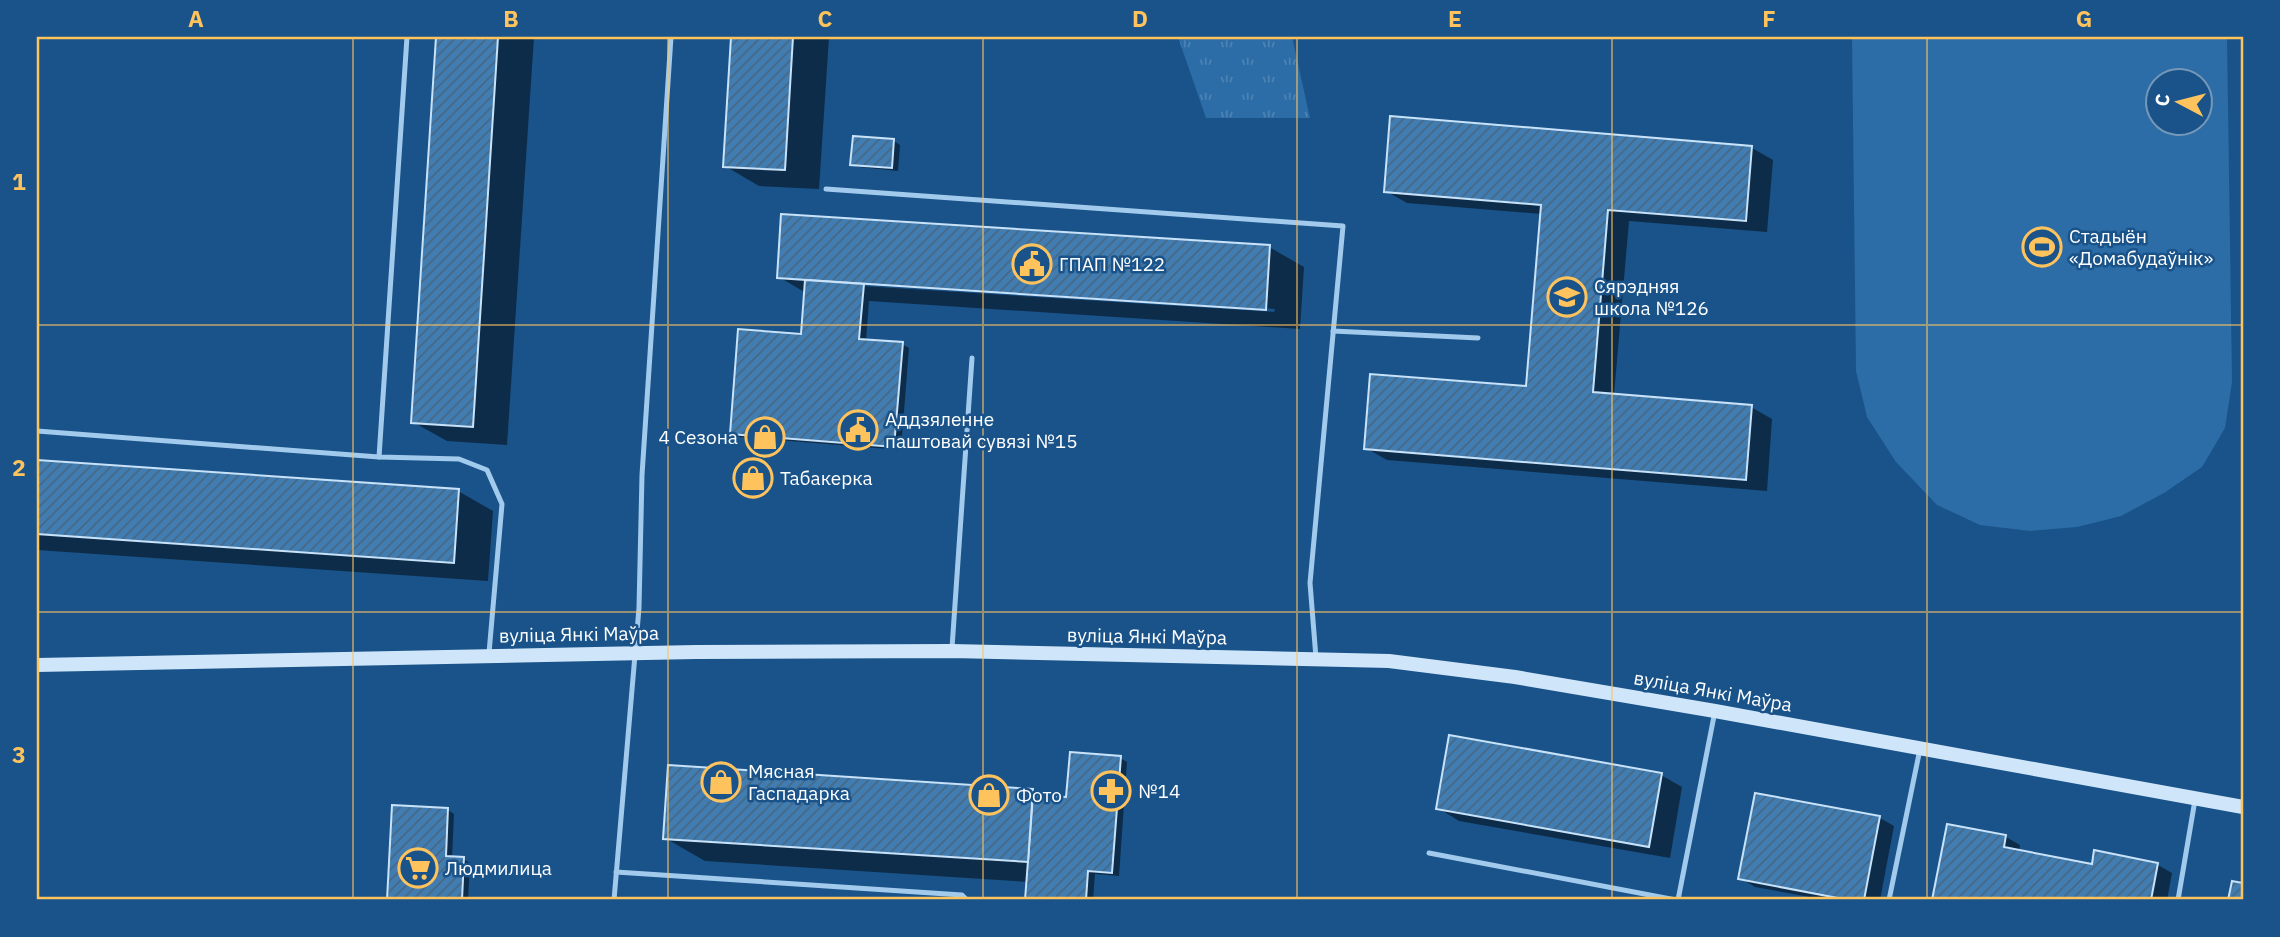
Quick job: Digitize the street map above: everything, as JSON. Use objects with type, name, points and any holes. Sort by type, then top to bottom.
[{"type":"street","name":"вуліца Янкі Маўра","points":[[37,665],[635,652],[952,651],[1316,657],[1390,661],[1515,677],[1715,711],[2243,807]]},
{"type":"lane","points":[[379,457],[407,37]]},
{"type":"lane","points":[[614,900],[639,608],[642,475],[671,37]]},
{"type":"lane","points":[[826,189],[1343,226],[1310,583],[1316,657]]},
{"type":"lane","points":[[1334,331],[1478,338]]},
{"type":"lane","points":[[952,651],[972,358]]},
{"type":"lane","points":[[37,431],[379,457],[459,458],[487,470],[502,504],[489,655]]},
{"type":"lane","points":[[1429,853],[1677,900],[1715,711]]},
{"type":"lane","points":[[1889,900],[1920,747]]},
{"type":"lane","points":[[2178,900],[2196,797]]},
{"type":"lane","points":[[616,872],[962,895],[967,900]]},
{"type":"green space","points":[[1178,37],[1292,37],[1310,118],[1206,118]]},
{"type":"green space","name":"Стадыён «Домабудаўнік»","points":[[1852,37],[2227,37],[2232,382],[2225,428],[2202,467],[2164,493],[2121,516],[2077,527],[2030,531],[1980,525],[1937,505],[1896,462],[1867,417],[1856,371]]},
{"type":"building","points":[[436,37],[498,37],[473,427],[411,423]]},
{"type":"building","points":[[731,37],[793,37],[785,170],[723,167]]},
{"type":"building","name":"Сярэдняя школа №126","points":[[1390,116],[1752,146],[1746,221],[1608,210],[1593,392],[1752,405],[1746,480],[1364,449],[1370,374],[1526,386],[1541,205],[1384,192]]},
{"type":"building","points":[[853,136],[894,139],[892,168],[850,165]]},
{"type":"building","points":[[781,214],[1270,245],[1266,310],[777,278]]},
{"type":"building","points":[[805,280],[864,284],[859,339],[903,342],[894,447],[730,434],[738,329],[801,334]]},
{"type":"building","points":[[37,460],[459,489],[454,563],[37,534]]},
{"type":"building","points":[[1449,735],[1662,773],[1649,847],[1436,809]]},
{"type":"building","points":[[1070,752],[1121,756],[1112,873],[1088,871],[1086,900],[1025,900],[1033,795],[1066,797]]},
{"type":"building","points":[[668,765],[1033,789],[1028,862],[663,839]]},
{"type":"building","points":[[1755,793],[1880,816],[1864,900],[1848,900],[1738,879]]},
{"type":"building","points":[[392,805],[448,808],[446,856],[464,857],[462,900],[387,900]]},
{"type":"building","points":[[1947,824],[2006,835],[2004,847],[2092,864],[2094,850],[2158,863],[2151,900],[1932,900]]},
{"type":"building","points":[[2232,881],[2243,883],[2243,900],[2228,900]]},
{"type":"place","name":"Стадыён «Домабудаўнік»","points":[[2042,247]]},
{"type":"place","name":"ГПАП №122","points":[[1032,264]]},
{"type":"place","name":"Сярэдняя школа №126","points":[[1567,297]]},
{"type":"place","name":"Аддзяленне паштовай сувязі №15","points":[[858,430]]},
{"type":"place","name":"4 Сезона","points":[[765,437]]},
{"type":"place","name":"Табакерка","points":[[753,478]]},
{"type":"place","name":"Мясная Гаспадарка","points":[[721,782]]},
{"type":"place","name":"№14","points":[[1111,791]]},
{"type":"place","name":"Фото","points":[[989,795]]},
{"type":"place","name":"Людмилица","points":[[418,868]]}]
